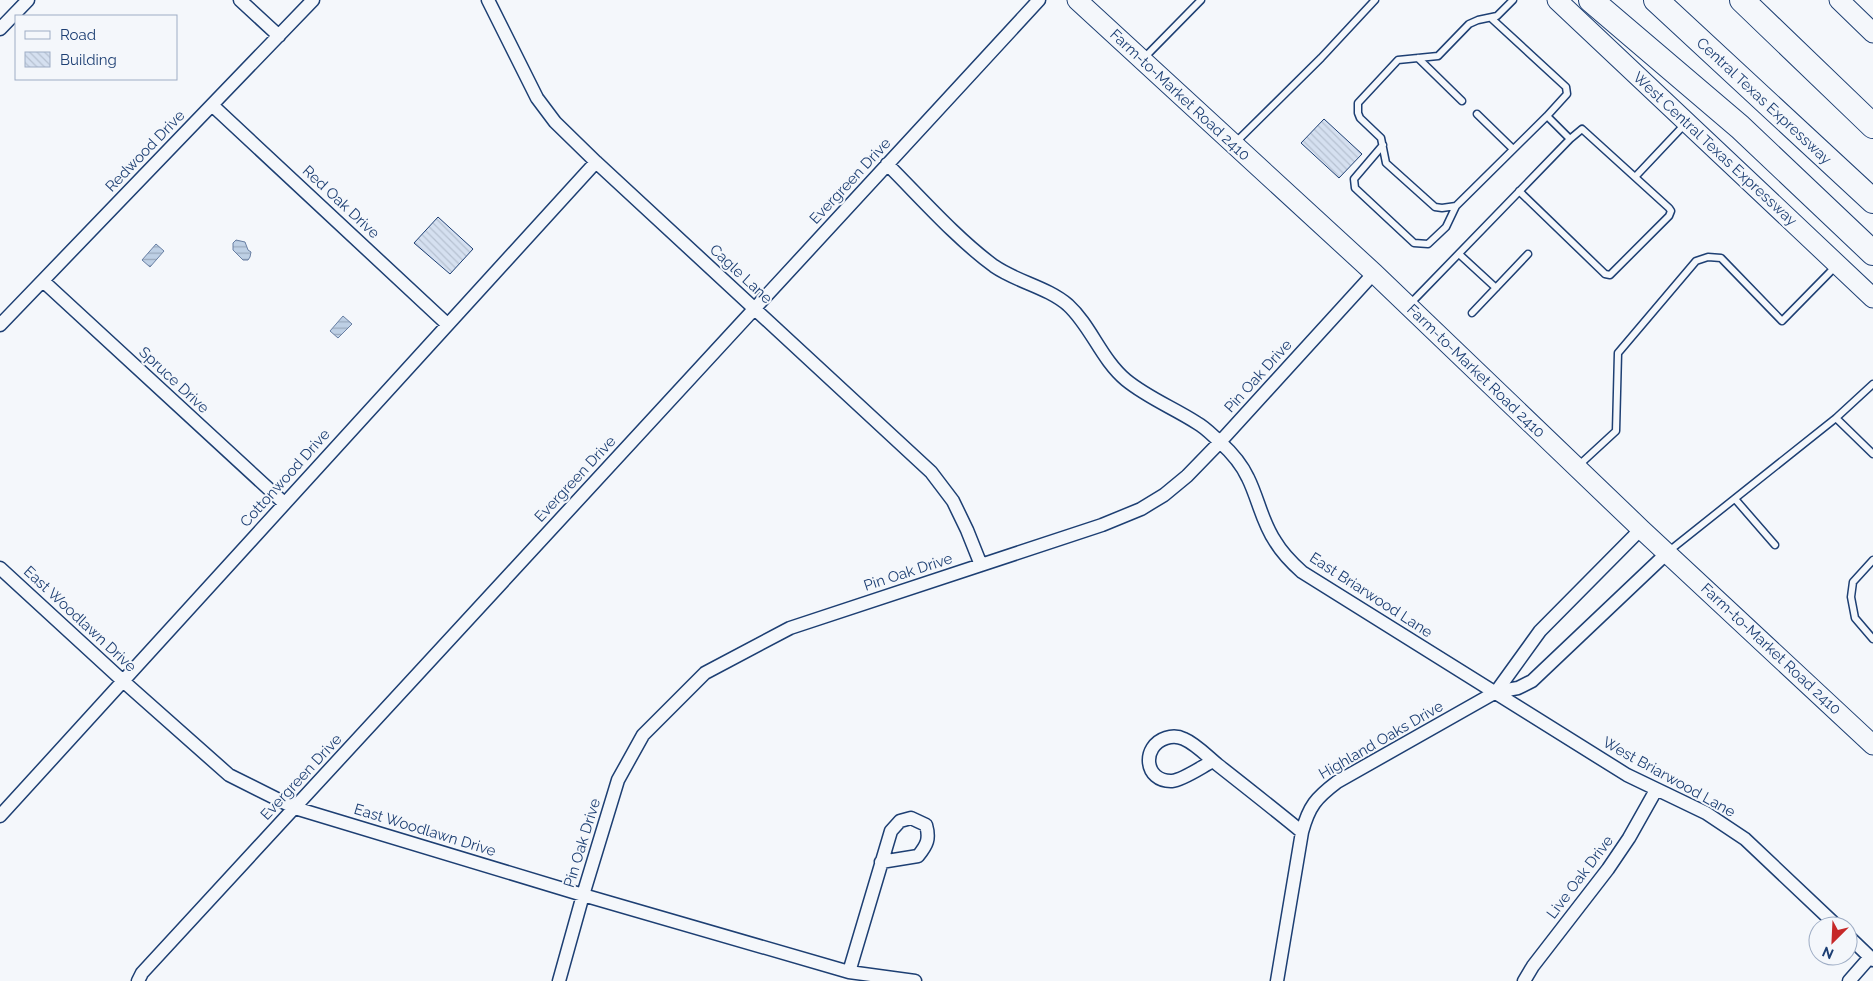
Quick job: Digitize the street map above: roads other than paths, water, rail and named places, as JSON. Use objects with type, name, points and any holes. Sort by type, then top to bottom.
[{"type":"highway","points":[[1591,0],[1740,127],[1873,253]]},
{"type":"highway","name":"Central Texas Expressway","points":[[1656,0],[1873,201]]},
{"type":"highway","points":[[1742,0],[1873,126]]},
{"type":"main road","name":"Farm-to-Market Road 2410","points":[[1077,0],[1374,273],[1641,529],[1873,745]]},
{"type":"main road","name":"West Central Texas Expressway","points":[[1557,0],[1873,298]]},
{"type":"main road","points":[[1839,0],[1873,33]]},
{"type":"street","points":[[0,29],[28,0]]},
{"type":"street","points":[[240,0],[279,36]]},
{"type":"street","name":"Redwood Drive","points":[[0,325],[313,0]]},
{"type":"street","name":"Cagle Lane","points":[[488,0],[537,98],[555,122],[932,472],[953,501],[981,565]]},
{"type":"street","name":"Evergreen Drive","points":[[138,981],[142,973],[1039,0]]},
{"type":"street","name":"Red Oak Drive","points":[[212,105],[447,324]]},
{"type":"street","name":"Cottonwood Drive","points":[[0,816],[596,162]]},
{"type":"street","name":"East Briarwood Lane","points":[[887,164],[971,247],[995,267],[1019,281],[1047,292],[1067,304],[1124,378],[1140,391],[1199,424],[1220,442],[1232,454],[1248,478],[1274,541],[1302,572],[1339,597],[1496,692]]},
{"type":"street","name":"Pin Oak Drive","points":[[559,981],[618,780],[643,735],[705,674],[790,628],[1102,525],[1141,509],[1164,495],[1187,476],[1374,273]]},
{"type":"street","name":"Spruce Drive","points":[[43,281],[284,504]]},
{"type":"street","name":"Highland Oaks Drive","points":[[1496,692],[1540,631],[1641,529]]},
{"type":"street","name":"Highland Oaks Drive","points":[[1277,981],[1302,832],[1307,813],[1318,796],[1337,782],[1496,692],[1518,688],[1532,681],[1667,553]]},
{"type":"street","name":"East Woodlawn Drive","points":[[0,568],[122,681],[229,775],[295,808],[583,895],[849,972],[915,981]]},
{"type":"street","name":"West Briarwood Lane","points":[[1496,692],[1627,775],[1706,812],[1745,840],[1826,916]]},
{"type":"street","points":[[1214,761],[1171,781],[1157,777],[1150,769],[1149,758],[1152,747],[1160,740],[1171,736],[1185,739],[1214,761],[1302,832]]},
{"type":"street","name":"Live Oak Drive","points":[[1524,981],[1533,966],[1608,869],[1629,838],[1656,790]]},
{"type":"street","points":[[849,972],[881,862]]},
{"type":"street","points":[[1849,981],[1872,958],[1858,945]]},
{"type":"lane","points":[[1142,60],[1201,0]]},
{"type":"lane","points":[[1234,144],[1322,58],[1375,0]]},
{"type":"lane","points":[[1456,206],[1435,207],[1386,163],[1379,135],[1360,118],[1358,103],[1393,63],[1403,59],[1438,56],[1469,24],[1501,13],[1513,0]]},
{"type":"lane","points":[[1383,145],[1354,179],[1355,188],[1414,244],[1428,244],[1446,227],[1456,206],[1565,98],[1566,87],[1491,18]]},
{"type":"lane","points":[[1418,58],[1462,101]]},
{"type":"lane","points":[[1477,114],[1513,149]]},
{"type":"lane","points":[[1547,116],[1570,139]]},
{"type":"lane","points":[[1636,176],[1687,122]]},
{"type":"lane","points":[[1408,306],[1459,254],[1519,191],[1570,139],[1578,130],[1586,131],[1671,211],[1657,229],[1610,275],[1605,274],[1519,191]]},
{"type":"lane","points":[[1459,254],[1496,288]]},
{"type":"lane","points":[[1472,313],[1528,254]]},
{"type":"lane","points":[[1577,467],[1616,431],[1618,353],[1696,261],[1708,257],[1721,258],[1782,321],[1838,264]]},
{"type":"lane","points":[[1667,553],[1836,418],[1873,384]]},
{"type":"lane","points":[[1836,418],[1873,454]]},
{"type":"lane","points":[[1735,499],[1775,545]]},
{"type":"lane","points":[[1873,560],[1853,582],[1851,597],[1854,618],[1873,639]]},
{"type":"water","points":[[236,240],[245,242],[248,250],[251,252],[248,260],[243,260],[233,250],[233,243]]},
{"type":"water","points":[[156,244],[164,251],[150,267],[142,260]]},
{"type":"water","points":[[343,316],[352,324],[338,338],[330,331]]}]
